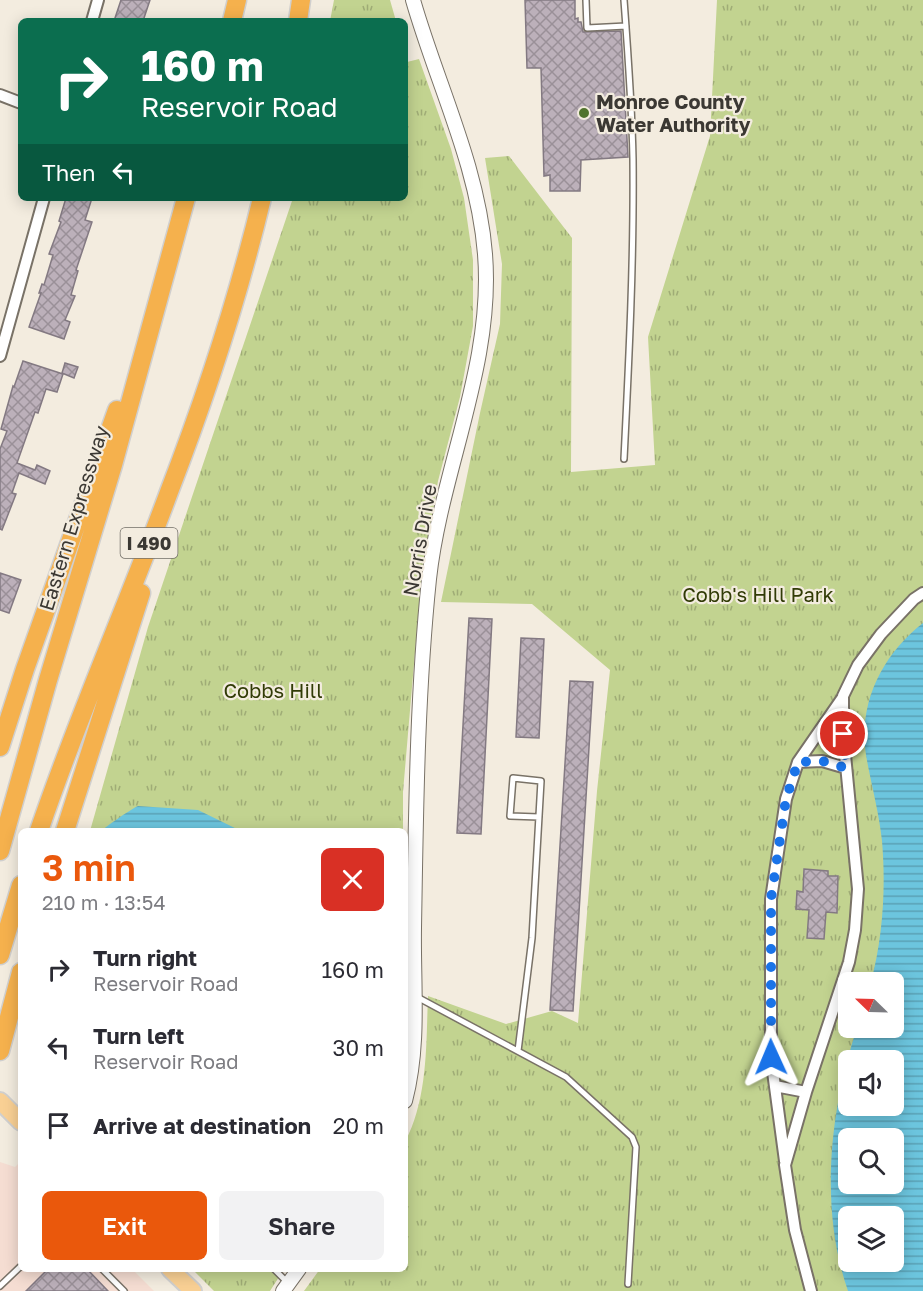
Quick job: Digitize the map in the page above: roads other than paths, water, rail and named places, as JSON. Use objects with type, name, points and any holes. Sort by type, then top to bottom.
[{"type":"highway","points":[[233,18],[237,0]]},
{"type":"highway","points":[[299,18],[302,0]]},
{"type":"highway","name":"Eastern Expressway","points":[[0,851],[48,680],[113,465],[185,201]]},
{"type":"highway","name":"I 490","points":[[40,828],[70,743],[192,429],[235,301],[261,201]]},
{"type":"highway","points":[[0,747],[28,660],[166,272]]},
{"type":"highway","points":[[67,828],[192,429]]},
{"type":"highway","points":[[0,955],[18,895]]},
{"type":"highway","points":[[0,1051],[18,983]]},
{"type":"main road","points":[[0,1101],[18,1119]]},
{"type":"main road","points":[[173,1272],[193,1291]]},
{"type":"street","points":[[93,18],[98,0]]},
{"type":"street","name":"Norris Drive","points":[[408,1088],[415,1037],[414,996],[410,975],[418,737],[430,576],[445,499],[479,355],[486,288],[485,253],[471,170],[413,0]]},
{"type":"street","points":[[0,95],[18,102]]},
{"type":"street","points":[[0,356],[5,322],[43,201]]},
{"type":"street","points":[[811,1291],[795,1230],[771,1057],[771,899],[786,799],[798,762],[843,696],[858,665],[881,634],[914,599],[923,593]]},
{"type":"street","points":[[785,1166],[806,1092],[847,972],[855,930],[858,897],[857,865],[843,734],[843,696]]},
{"type":"street","points":[[798,762],[822,761],[846,768]]},
{"type":"street","points":[[775,1086],[806,1092]]},
{"type":"street","points":[[286,1287],[296,1272]]},
{"type":"lane","points":[[586,0],[587,28],[626,26]]},
{"type":"lane","points":[[624,0],[632,110],[632,273],[624,459]]},
{"type":"lane","points":[[518,1051],[532,938],[539,817],[541,781],[513,778],[510,816],[539,817]]},
{"type":"lane","points":[[414,996],[566,1077],[632,1137],[636,1148],[628,1284]]},
{"type":"lane","points":[[0,1286],[18,1269]]},
{"type":"lane","points":[[105,1272],[124,1291]]},
{"type":"lane","points":[[276,1272],[286,1287]]},
{"type":"water","points":[[923,623],[923,1291],[848,1291],[843,1272],[904,1272],[904,1206],[838,1206],[838,1254],[833,1226],[831,1193],[838,1105],[838,1116],[904,1116],[904,1050],[851,1050],[854,1038],[904,1038],[904,972],[873,972],[881,930],[884,876],[881,830],[864,736],[870,699],[876,682],[896,650]]},
{"type":"water","points":[[138,806],[198,810],[235,828],[105,828]]},
{"type":"place","name":"Monroe County Water Authority","points":[[584,113]]},
{"type":"park label","name":"Cobb's Hill Park","points":[[758,594]]},
{"type":"park label","name":"Cobbs Hill","points":[[273,690]]}]
